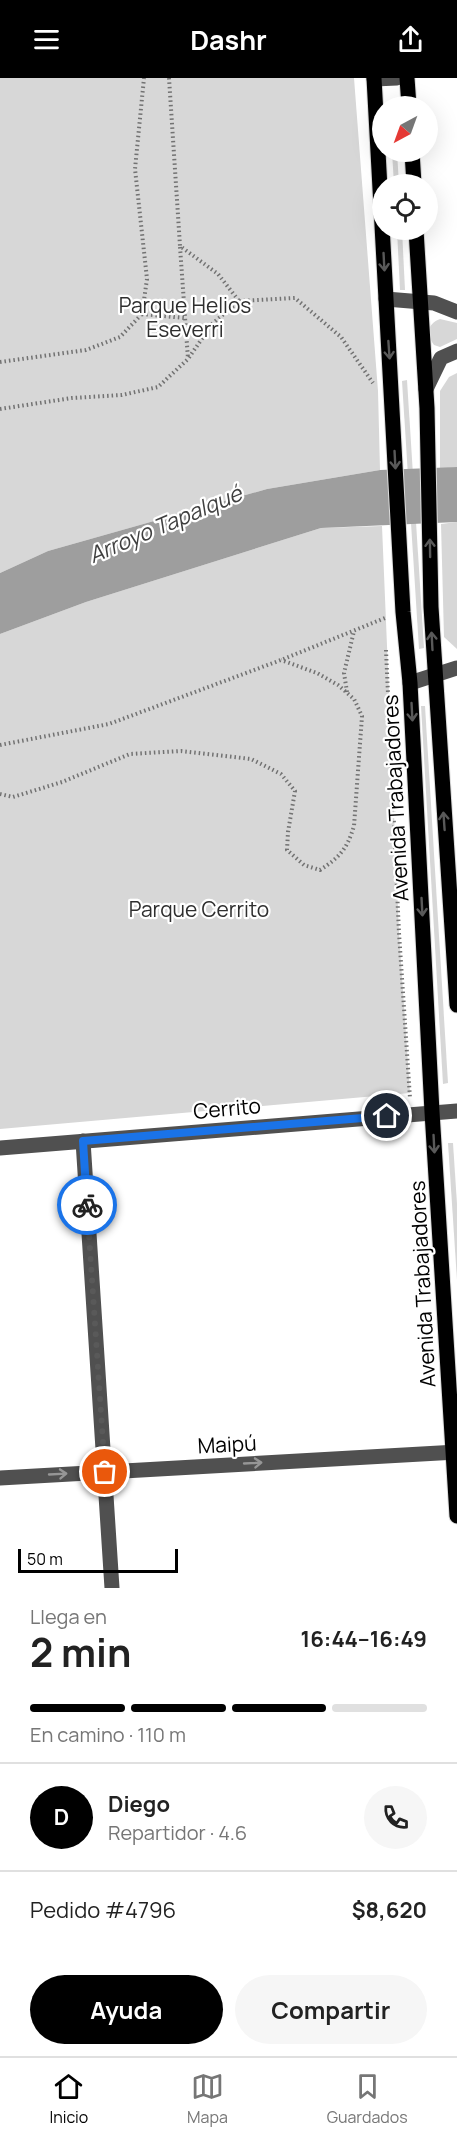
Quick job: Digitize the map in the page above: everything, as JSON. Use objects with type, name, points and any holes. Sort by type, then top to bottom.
[{"type":"main road","points":[[407,78],[408,96]]},
{"type":"main road","name":"Avenida Trabajadores","points":[[374,79],[457,1516]]},
{"type":"main road","points":[[417,240],[427,408],[434,675],[457,1005]]},
{"type":"street","points":[[374,79],[397,78]]},
{"type":"street","points":[[386,299],[434,303],[457,312]]},
{"type":"street","points":[[426,389],[441,358],[457,351]]},
{"type":"street","points":[[410,683],[457,669]]},
{"type":"street","name":"Cerrito","points":[[0,1148],[457,1111]]},
{"type":"street","points":[[83,1141],[112,1588]]},
{"type":"street","name":"Maipú","points":[[0,1478],[455,1452]]},
{"type":"path","points":[[0,362],[86,350],[120,337],[142,314],[147,279],[135,169],[144,78]]},
{"type":"path","points":[[169,78],[188,358]]},
{"type":"path","points":[[180,246],[218,274],[239,301]]},
{"type":"path","points":[[0,409],[72,398],[122,395],[158,387],[188,358],[212,324],[239,301],[295,298],[341,337],[378,391]]},
{"type":"path","points":[[142,314],[185,318]]},
{"type":"path","points":[[0,745],[109,724],[281,660],[385,618],[386,630]]},
{"type":"path","points":[[347,693],[344,673],[354,631]]},
{"type":"path","points":[[386,642],[399,922],[410,1093]]},
{"type":"path","points":[[0,795],[13,797],[62,782],[130,754],[180,751],[251,759],[281,774],[295,791],[287,850],[304,865],[320,870],[338,858],[349,842],[354,826],[362,716],[354,699],[339,685],[317,673],[281,660]]},
{"type":"green space","name":"Parque Helios Eseverri","points":[[0,78],[354,78],[378,391],[380,470],[267,489],[48,551],[0,573]]},
{"type":"green space","points":[[393,162],[398,162],[398,174],[393,174]]},
{"type":"green space","points":[[398,240],[402,240],[405,290],[400,290]]},
{"type":"green space","points":[[440,319],[457,323],[457,339],[440,347],[434,345],[429,330],[432,324]]},
{"type":"green space","points":[[457,373],[457,467],[440,469],[440,391],[449,377]]},
{"type":"green space","points":[[407,380],[424,648],[419,649],[402,381]]},
{"type":"green space","points":[[457,522],[457,649],[444,637],[441,524]]},
{"type":"green space","name":"Parque Cerrito","points":[[382,526],[399,933],[410,1093],[0,1129],[0,634],[86,602],[321,528]]},
{"type":"green space","points":[[421,706],[425,706],[448,1083],[443,1084]]},
{"type":"green space","points":[[448,1143],[453,1143],[457,1204],[457,1280]]},
{"type":"water","name":"Arroyo Tapalqué","points":[[457,467],[457,522],[321,528],[86,602],[0,634],[0,573],[48,551],[267,489],[380,470]]},
{"type":"way so far","points":[[87,1205],[105,1472]]},
{"type":"route","points":[[87,1205],[83,1141],[387,1116]]}]
